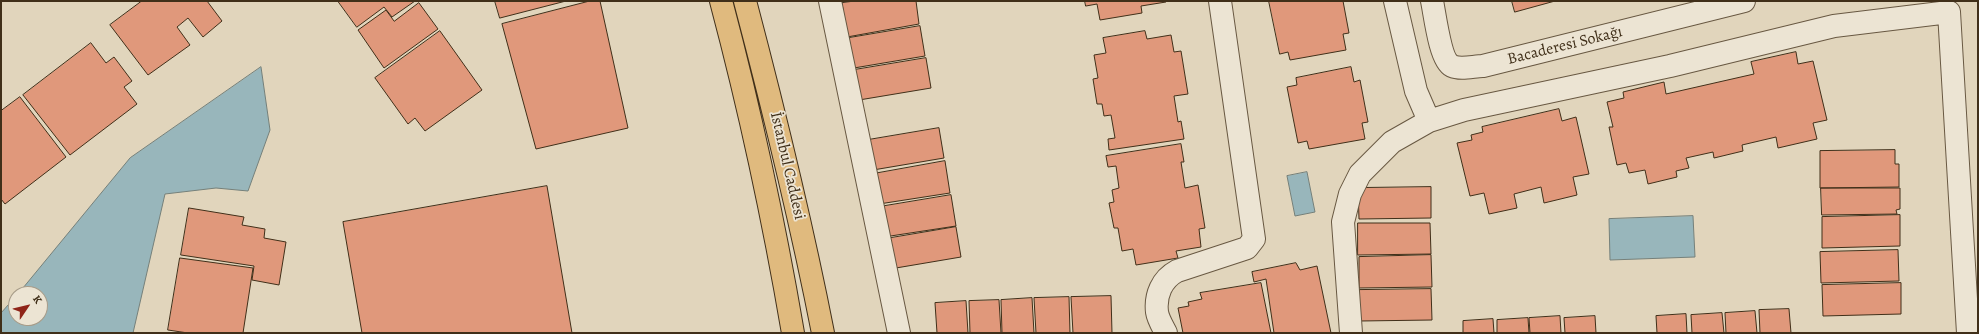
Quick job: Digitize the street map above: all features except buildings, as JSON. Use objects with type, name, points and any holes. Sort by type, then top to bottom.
[{"type":"main road","name":"İstanbul Caddesi","points":[[721,1],[758,154],[794,333]]},
{"type":"main road","name":"İstanbul Caddesi","points":[[745,1],[782,146],[806,249],[823,333]]},
{"type":"street","points":[[830,1],[899,333]]},
{"type":"street","points":[[1166,333],[1157,313],[1158,295],[1163,284],[1170,275],[1177,271],[1247,248],[1254,239],[1220,1]]},
{"type":"street","points":[[1394,1],[1416,91],[1429,121]]},
{"type":"street","name":"Bacaderesi Sokağı","points":[[1432,1],[1443,56],[1451,65],[1458,67],[1483,66],[1744,1]]},
{"type":"street","points":[[1351,333],[1343,222],[1350,194],[1360,174],[1392,142],[1429,121],[1464,110],[1605,80],[1834,26],[1949,12],[1968,333]]},
{"type":"water","points":[[261,67],[270,130],[248,191],[216,188],[165,194],[133,333],[1,333],[1,313],[8,305],[8,326],[48,326],[48,286],[25,286],[130,158]]},
{"type":"water","points":[[1307,172],[1315,212],[1295,216],[1287,176]]},
{"type":"water","points":[[1693,216],[1695,257],[1610,260],[1609,219]]}]
